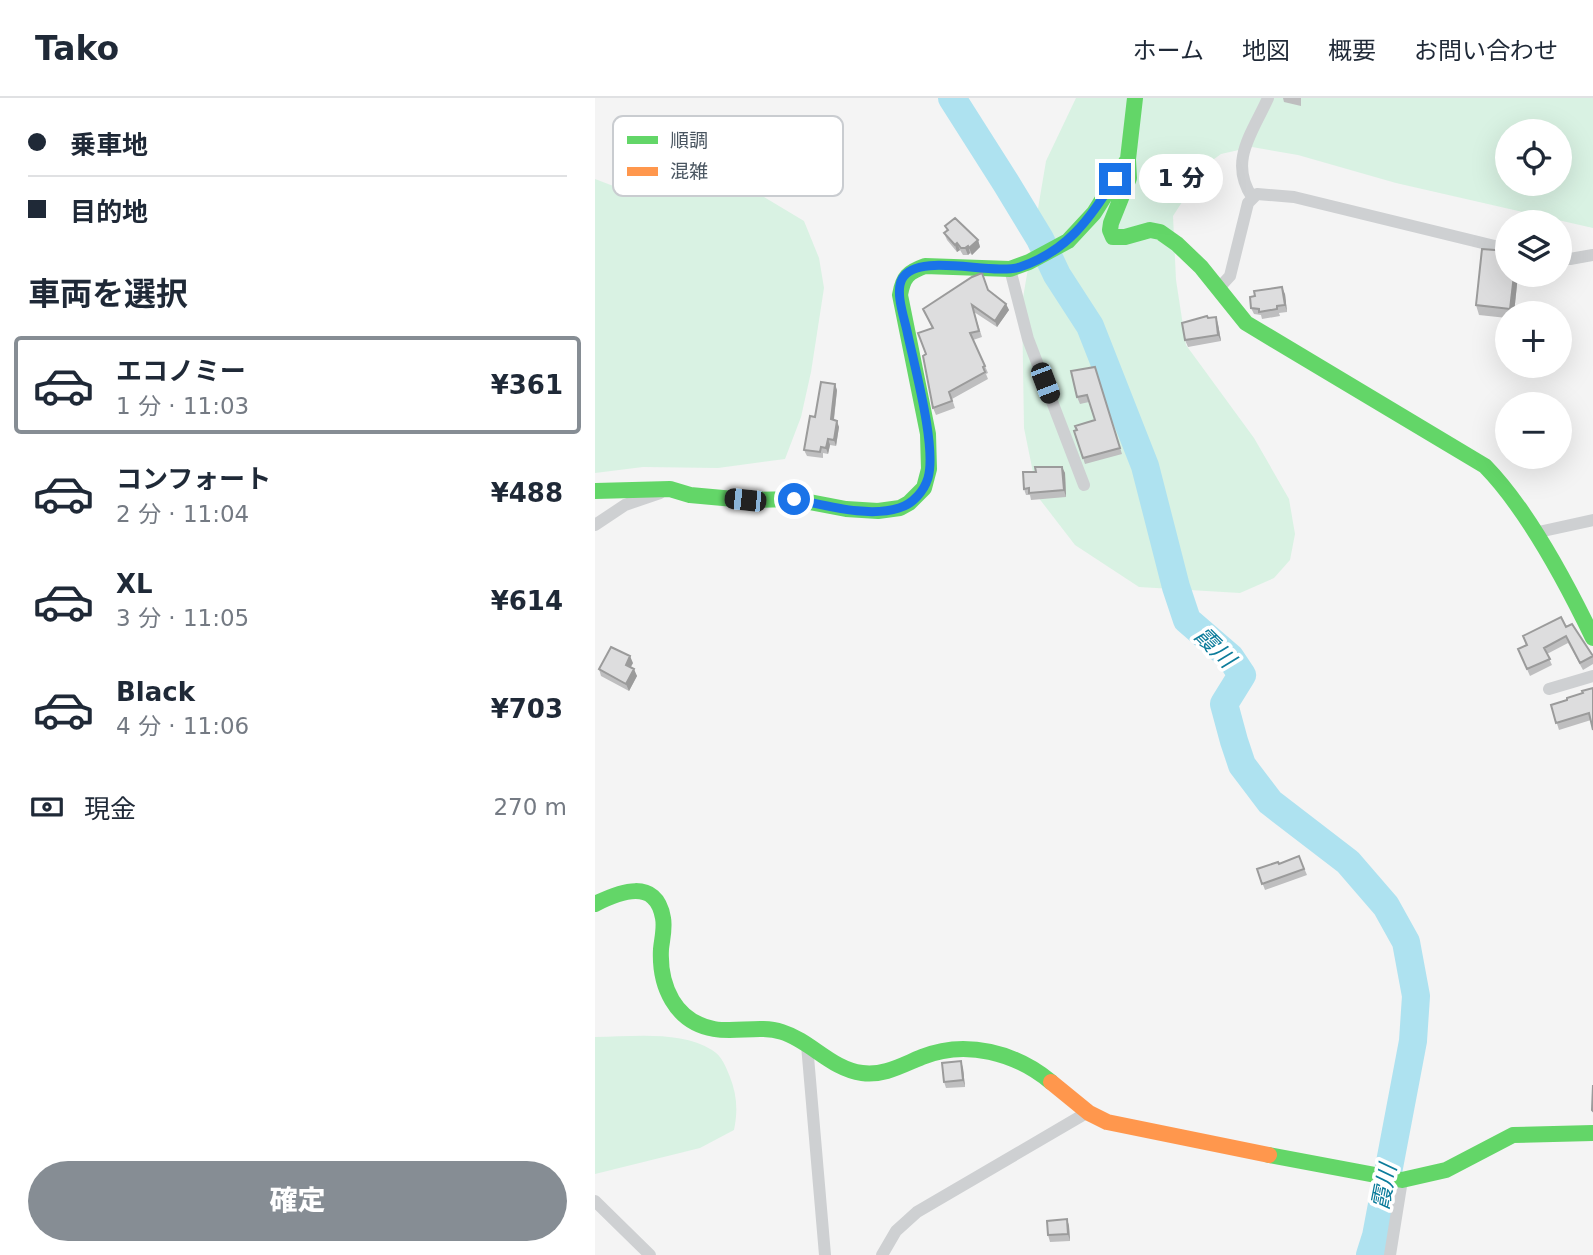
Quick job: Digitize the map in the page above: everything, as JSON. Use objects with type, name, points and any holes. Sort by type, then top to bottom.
[{"type":"street","points":[[1135,98],[1128,159],[1129,178],[1111,223],[1113,237],[1125,237],[1150,230],[1160,232],[1201,267],[1246,323],[1485,466],[1508,492],[1573,595],[1593,638]]},
{"type":"street","points":[[1252,197],[1243,179],[1241,156],[1268,98]]},
{"type":"street","points":[[595,491],[670,489],[690,495],[745,500],[794,499],[846,509],[867,510],[890,509],[909,503],[924,488],[929,469],[928,434],[900,295],[902,278],[914,269],[934,265],[1010,269],[1035,260],[1067,243],[1086,223],[1128,159]]},
{"type":"street","points":[[1217,289],[1230,276],[1248,203],[1257,194],[1294,197],[1495,246]]},
{"type":"street","points":[[1572,259],[1593,255]]},
{"type":"street","points":[[1010,269],[1028,340],[1084,485]]},
{"type":"street","points":[[595,525],[625,505],[670,489]]},
{"type":"street","points":[[1534,533],[1593,520]]},
{"type":"street","points":[[1549,689],[1593,676]]},
{"type":"street","points":[[595,904],[614,893],[626,890],[649,895],[660,906],[663,916],[662,979],[668,998],[685,1018],[707,1028],[725,1031],[784,1032],[847,1070],[863,1074],[876,1074],[934,1053],[953,1050],[999,1053],[1023,1062],[1101,1120],[1139,1130],[1399,1180],[1446,1170],[1513,1135],[1593,1133]]},
{"type":"street","points":[[807,1045],[825,1255]]},
{"type":"street","points":[[882,1255],[896,1231],[917,1212],[1088,1112]]},
{"type":"street","points":[[1390,1255],[1399,1180]]},
{"type":"street","points":[[595,1201],[650,1255]]},
{"type":"green space","points":[[1076,98],[1593,98],[1593,228],[1572,223],[1572,210],[1514,210],[1396,183],[1298,155],[1252,147],[1221,154],[1206,165],[1173,216],[1176,280],[1186,345],[1254,438],[1289,499],[1295,534],[1290,560],[1274,578],[1240,593],[1139,587],[1075,545],[1038,497],[1024,428],[1022,304],[1046,161]]},
{"type":"green space","points":[[595,179],[613,186],[613,196],[764,197],[804,221],[819,258],[824,288],[801,417],[785,459],[718,468],[643,467],[595,473]]},
{"type":"green space","points":[[595,1037],[670,1037],[712,1050],[723,1062],[732,1084],[736,1103],[734,1130],[700,1148],[595,1174]]},
{"type":"building","points":[[955,218],[978,240],[969,248],[961,248],[957,243],[955,245],[944,233],[948,230],[945,226]]},
{"type":"building","points":[[1482,249],[1495,250],[1495,287],[1513,287],[1511,301],[1495,301],[1495,307],[1476,305]]},
{"type":"building","points":[[982,273],[988,290],[1006,304],[995,321],[972,305],[979,331],[970,333],[985,366],[985,372],[949,392],[952,401],[933,408],[923,356],[926,354],[918,333],[933,328],[923,309]]},
{"type":"building","points":[[1282,287],[1285,305],[1259,312],[1259,309],[1251,308],[1250,297],[1255,296],[1254,291]]},
{"type":"building","points":[[1207,316],[1216,317],[1218,335],[1185,340],[1182,323]]},
{"type":"building","points":[[1095,367],[1120,448],[1083,458],[1074,431],[1077,430],[1075,426],[1095,420],[1087,395],[1077,397],[1071,371]]},
{"type":"building","points":[[821,382],[835,384],[831,419],[837,421],[834,440],[828,439],[826,448],[821,447],[820,452],[804,450],[810,416],[815,417]]},
{"type":"building","points":[[1035,467],[1062,467],[1064,490],[1029,493],[1029,488],[1024,489],[1023,472],[1036,472]]},
{"type":"building","points":[[1561,617],[1566,627],[1572,624],[1593,656],[1580,663],[1566,636],[1544,648],[1550,659],[1527,669],[1518,649],[1527,645],[1523,636]]},
{"type":"building","points":[[611,647],[630,656],[626,665],[634,669],[626,684],[599,669]]},
{"type":"building","points":[[1593,688],[1593,730],[1589,713],[1556,723],[1551,705]]},
{"type":"building","points":[[1299,856],[1304,869],[1262,884],[1257,869]]},
{"type":"building","points":[[961,1061],[963,1080],[944,1082],[942,1063]]},
{"type":"building","points":[[1067,1219],[1068,1234],[1048,1235],[1047,1221]]},
{"type":"waterway","name":"霞川","points":[[952,98],[1040,239],[1057,275],[1090,326],[1145,466],[1187,620],[1230,657],[1242,675],[1224,704],[1242,765],[1270,802],[1348,862],[1386,906],[1406,942],[1416,996],[1413,1041],[1376,1236],[1370,1255]]},
{"type":"traffic: fast","points":[[595,491],[670,489],[690,495],[745,500],[794,499],[846,509],[878,511],[900,508],[909,503],[924,488],[929,469],[928,434],[900,295],[905,279],[910,273],[925,266],[1010,269],[1068,241],[1094,213],[1128,159],[1135,98]]},
{"type":"traffic: fast","points":[[1128,160],[1129,178],[1111,223],[1113,237],[1125,237],[1150,230],[1160,232],[1201,267],[1246,323],[1485,466],[1531,525],[1593,638]]},
{"type":"traffic: fast","points":[[595,904],[625,892],[645,892],[653,897],[663,918],[661,963],[667,989],[680,1010],[700,1025],[722,1030],[765,1029],[782,1032],[831,1061],[862,1073],[885,1071],[939,1052],[973,1049],[1022,1063],[1051,1082]]},
{"type":"traffic: fast","points":[[1269,1155],[1402,1180],[1446,1170],[1513,1135],[1593,1133]]},
{"type":"traffic: slow","points":[[1051,1082],[1089,1113],[1107,1122],[1269,1155]]},
{"type":"route","points":[[794,499],[846,509],[878,510],[900,508],[917,496],[924,488],[929,469],[928,434],[904,318],[899,286],[902,278],[914,269],[934,265],[999,270],[1020,267],[1033,261],[1067,243],[1086,223],[1115,179]]}]
